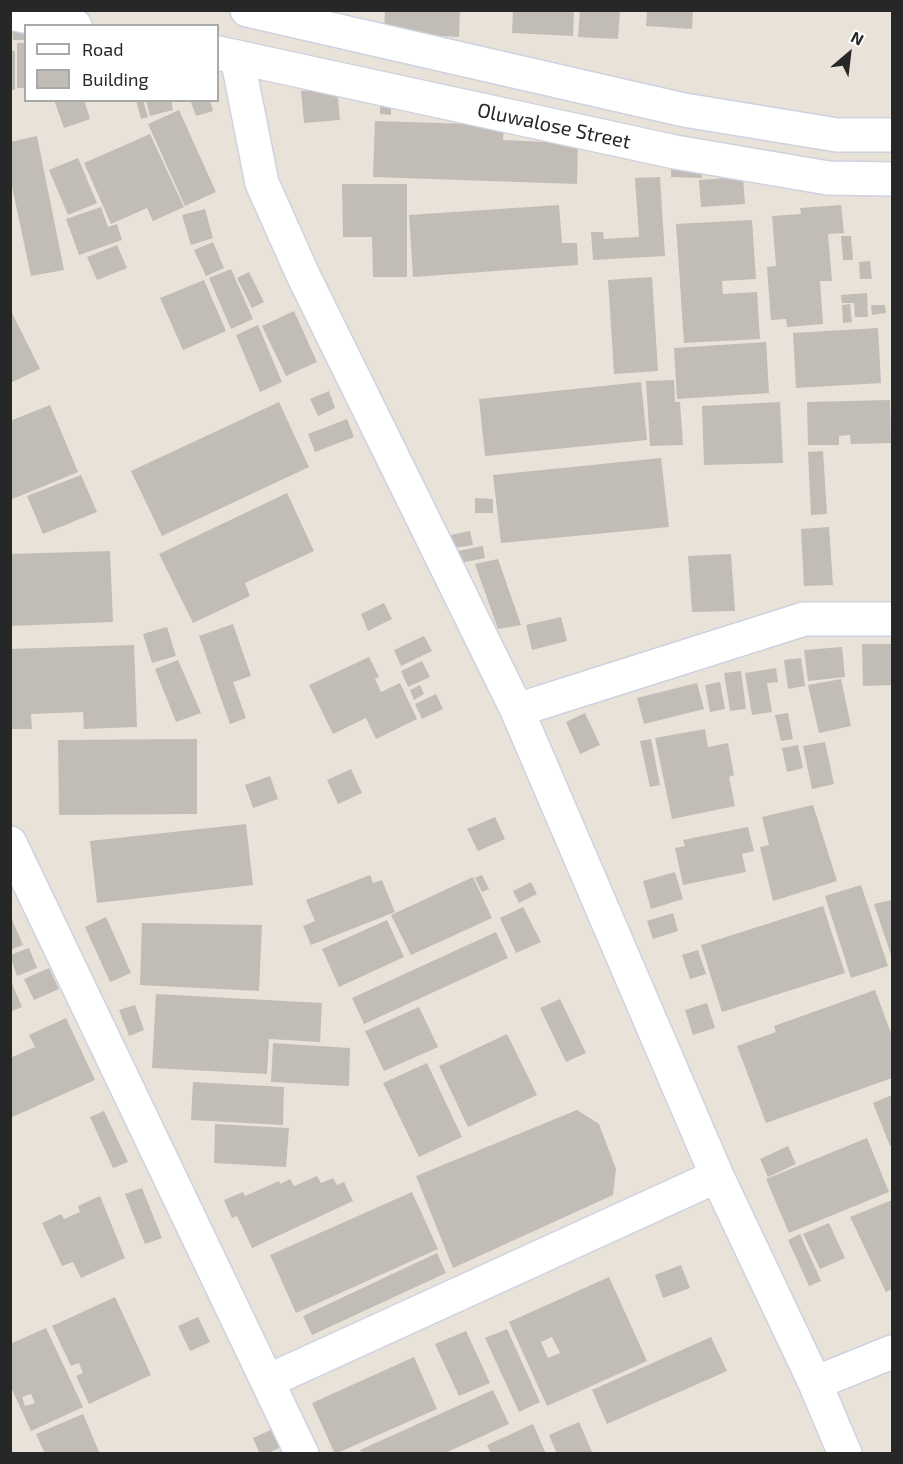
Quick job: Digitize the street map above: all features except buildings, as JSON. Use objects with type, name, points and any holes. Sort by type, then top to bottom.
[{"type":"street","points":[[247,10],[684,110],[837,135],[892,135]]},
{"type":"street","points":[[10,13],[65,24]]},
{"type":"street","points":[[227,55],[262,183],[303,275],[517,710],[717,1176],[815,1383],[844,1454]]},
{"type":"street","name":"Oluwalose Street","points":[[227,55],[675,152],[828,178],[892,179]]},
{"type":"street","points":[[517,710],[804,619],[892,619]]},
{"type":"street","points":[[10,843],[302,1454]]},
{"type":"street","points":[[268,1381],[717,1176]]},
{"type":"street","points":[[815,1383],[892,1352]]}]
